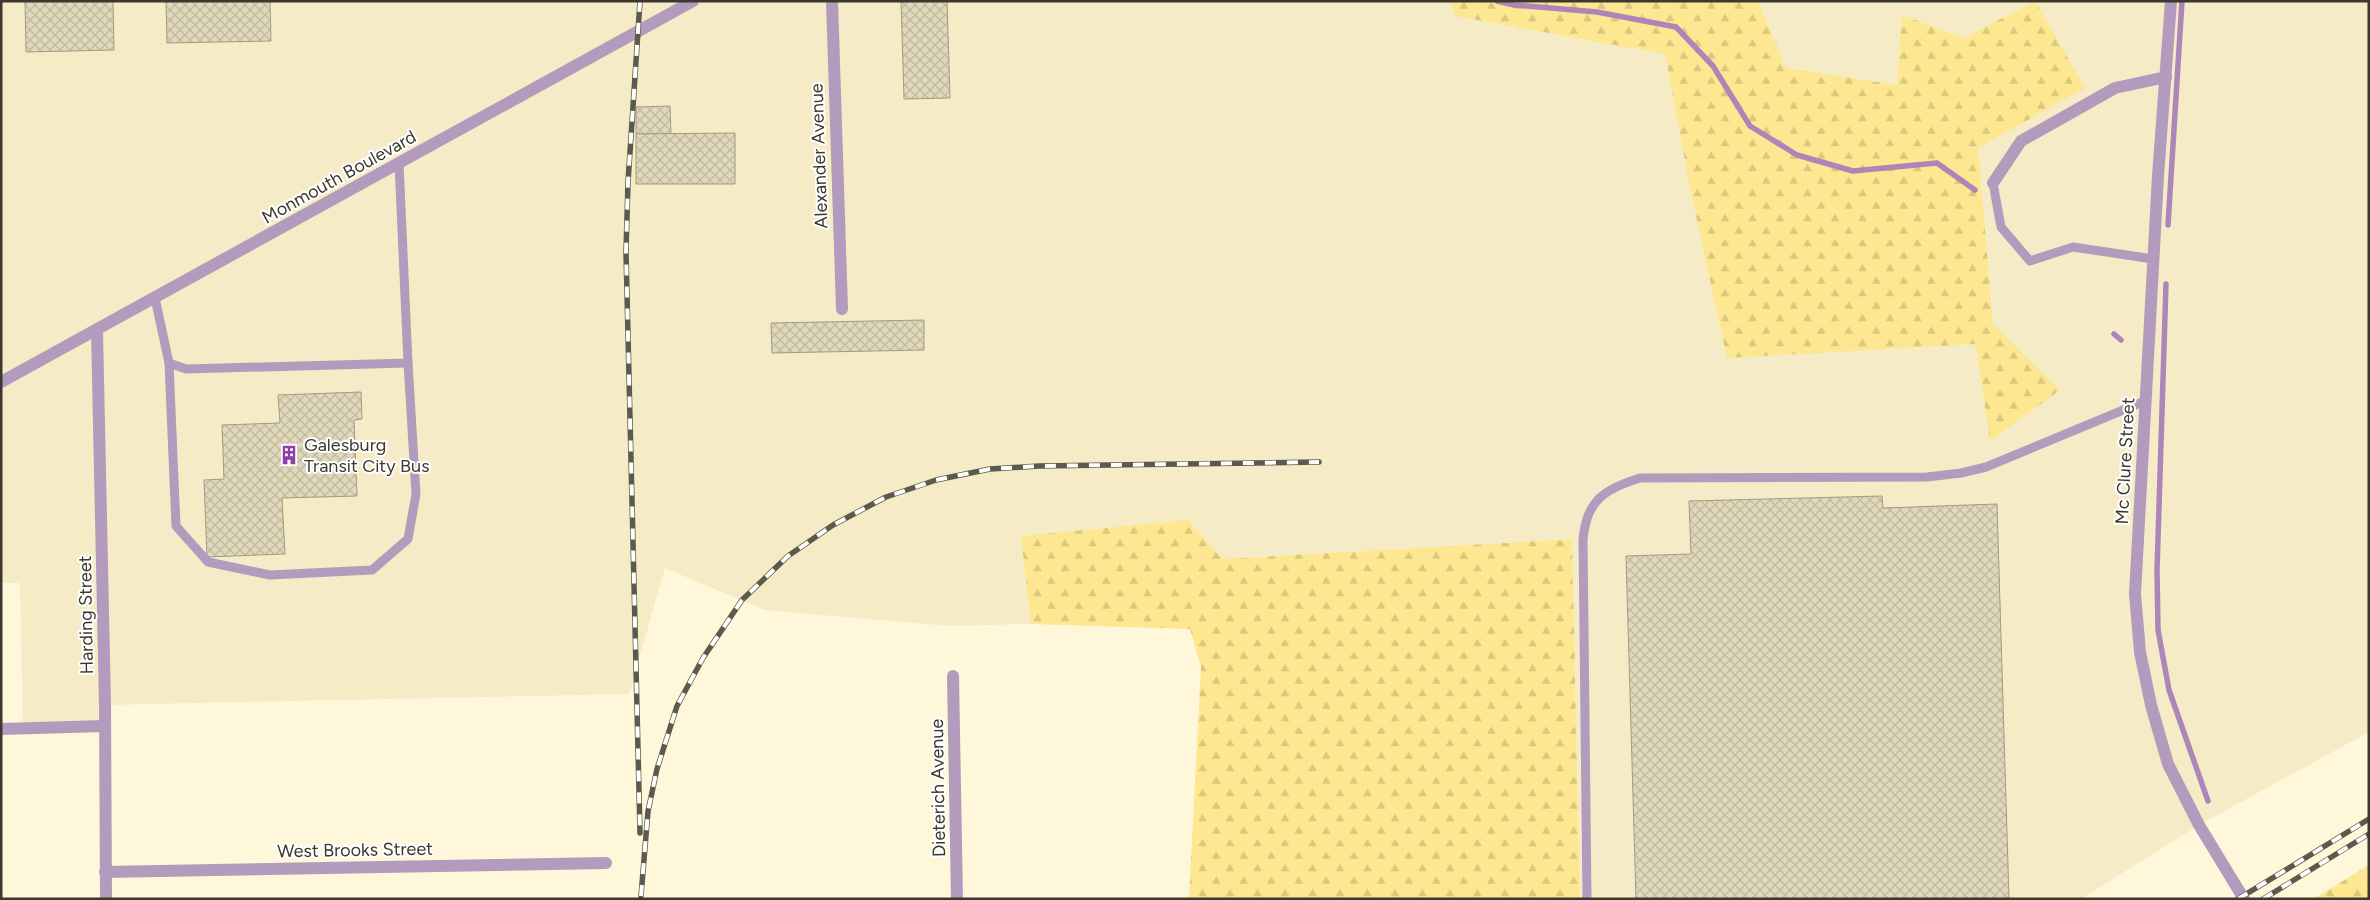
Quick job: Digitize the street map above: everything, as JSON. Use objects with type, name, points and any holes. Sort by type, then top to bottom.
[{"type":"street","name":"Monmouth Boulevard","points":[[1,382],[97,331],[693,1]]},
{"type":"street","name":"Alexander Avenue","points":[[832,1],[842,309]]},
{"type":"street","name":"Mc Clure Street","points":[[2171,1],[2153,259],[2135,594],[2140,652],[2151,705],[2168,764],[2199,825],[2244,899]]},
{"type":"street","points":[[1993,183],[2020,141],[2116,88],[2166,77]]},
{"type":"street","name":"Harding Street","points":[[97,331],[105,726],[106,899]]},
{"type":"street","name":"Dieterich Avenue","points":[[953,676],[957,899]]},
{"type":"street","points":[[1,728],[105,726]]},
{"type":"street","name":"West Brooks Street","points":[[105,872],[606,863]]},
{"type":"lane","points":[[156,298],[169,363],[176,526],[208,562],[270,575],[372,570],[408,539],[416,494],[399,163]]},
{"type":"lane","points":[[1993,183],[2001,227],[2030,261],[2073,247],[2153,259]]},
{"type":"lane","points":[[169,363],[186,369],[408,363]]},
{"type":"lane","points":[[1587,899],[1583,540],[1584,526],[1589,511],[1599,498],[1615,486],[1640,478],[1927,477],[1961,473],[1986,467],[2145,401]]},
{"type":"shaded area","points":[[1,1],[2369,1],[2369,732],[2199,825],[2081,899],[1580,899],[1572,539],[1222,559],[1031,624],[950,626],[764,610],[665,568],[629,694],[105,705],[105,726],[23,728],[20,583],[1,583]]},
{"type":"green space","points":[[1451,1],[1758,1],[1786,68],[1897,85],[1902,15],[1964,38],[2035,1],[2085,88],[1978,148],[1993,324],[2060,390],[1990,441],[1976,344],[1727,358],[1691,193],[1665,54],[1455,16]]},
{"type":"green space","points":[[1188,520],[1222,559],[1572,539],[1580,899],[1189,899],[1201,667],[1190,629],[1031,624],[1021,536]]},
{"type":"green space","points":[[2369,865],[2369,899],[2313,899]]},
{"type":"building","points":[[25,1],[113,1],[114,50],[26,52]]},
{"type":"building","points":[[166,1],[270,1],[271,41],[167,43]]},
{"type":"building","points":[[901,1],[947,1],[950,98],[904,99]]},
{"type":"building","points":[[670,106],[671,134],[636,134],[636,107]]},
{"type":"building","points":[[735,133],[735,184],[636,184],[636,134]]},
{"type":"building","points":[[924,320],[924,350],[772,353],[771,323]]},
{"type":"building","name":"Galesburg Transit City Bus","points":[[361,392],[362,419],[354,420],[357,496],[282,498],[285,554],[207,557],[204,480],[224,479],[222,425],[280,423],[278,395]]},
{"type":"building","points":[[1882,496],[1883,508],[1997,504],[2009,899],[1636,899],[1626,556],[1691,554],[1689,501]]},
{"type":"waterway","points":[[1497,1],[1514,5],[1597,12],[1676,27],[1713,66],[1750,126],[1797,155],[1853,171],[1937,163],[1975,190]]},
{"type":"waterway","points":[[2168,225],[2182,1]]},
{"type":"waterway","points":[[2166,284],[2157,570],[2158,630],[2169,690],[2208,801]]},
{"type":"waterway","points":[[2114,334],[2121,340]]},
{"type":"railway","points":[[640,1],[628,182],[626,252],[640,833]]},
{"type":"railway","points":[[641,896],[648,811],[657,769],[677,706],[703,658],[742,600],[788,556],[833,525],[886,497],[936,480],[990,469],[1039,466],[1319,462]]},
{"type":"railway","points":[[2238,899],[2369,819]]},
{"type":"railway","points":[[2263,899],[2369,834]]},
{"type":"place","name":"Galesburg Transit City Bus","points":[[289,455]]}]
